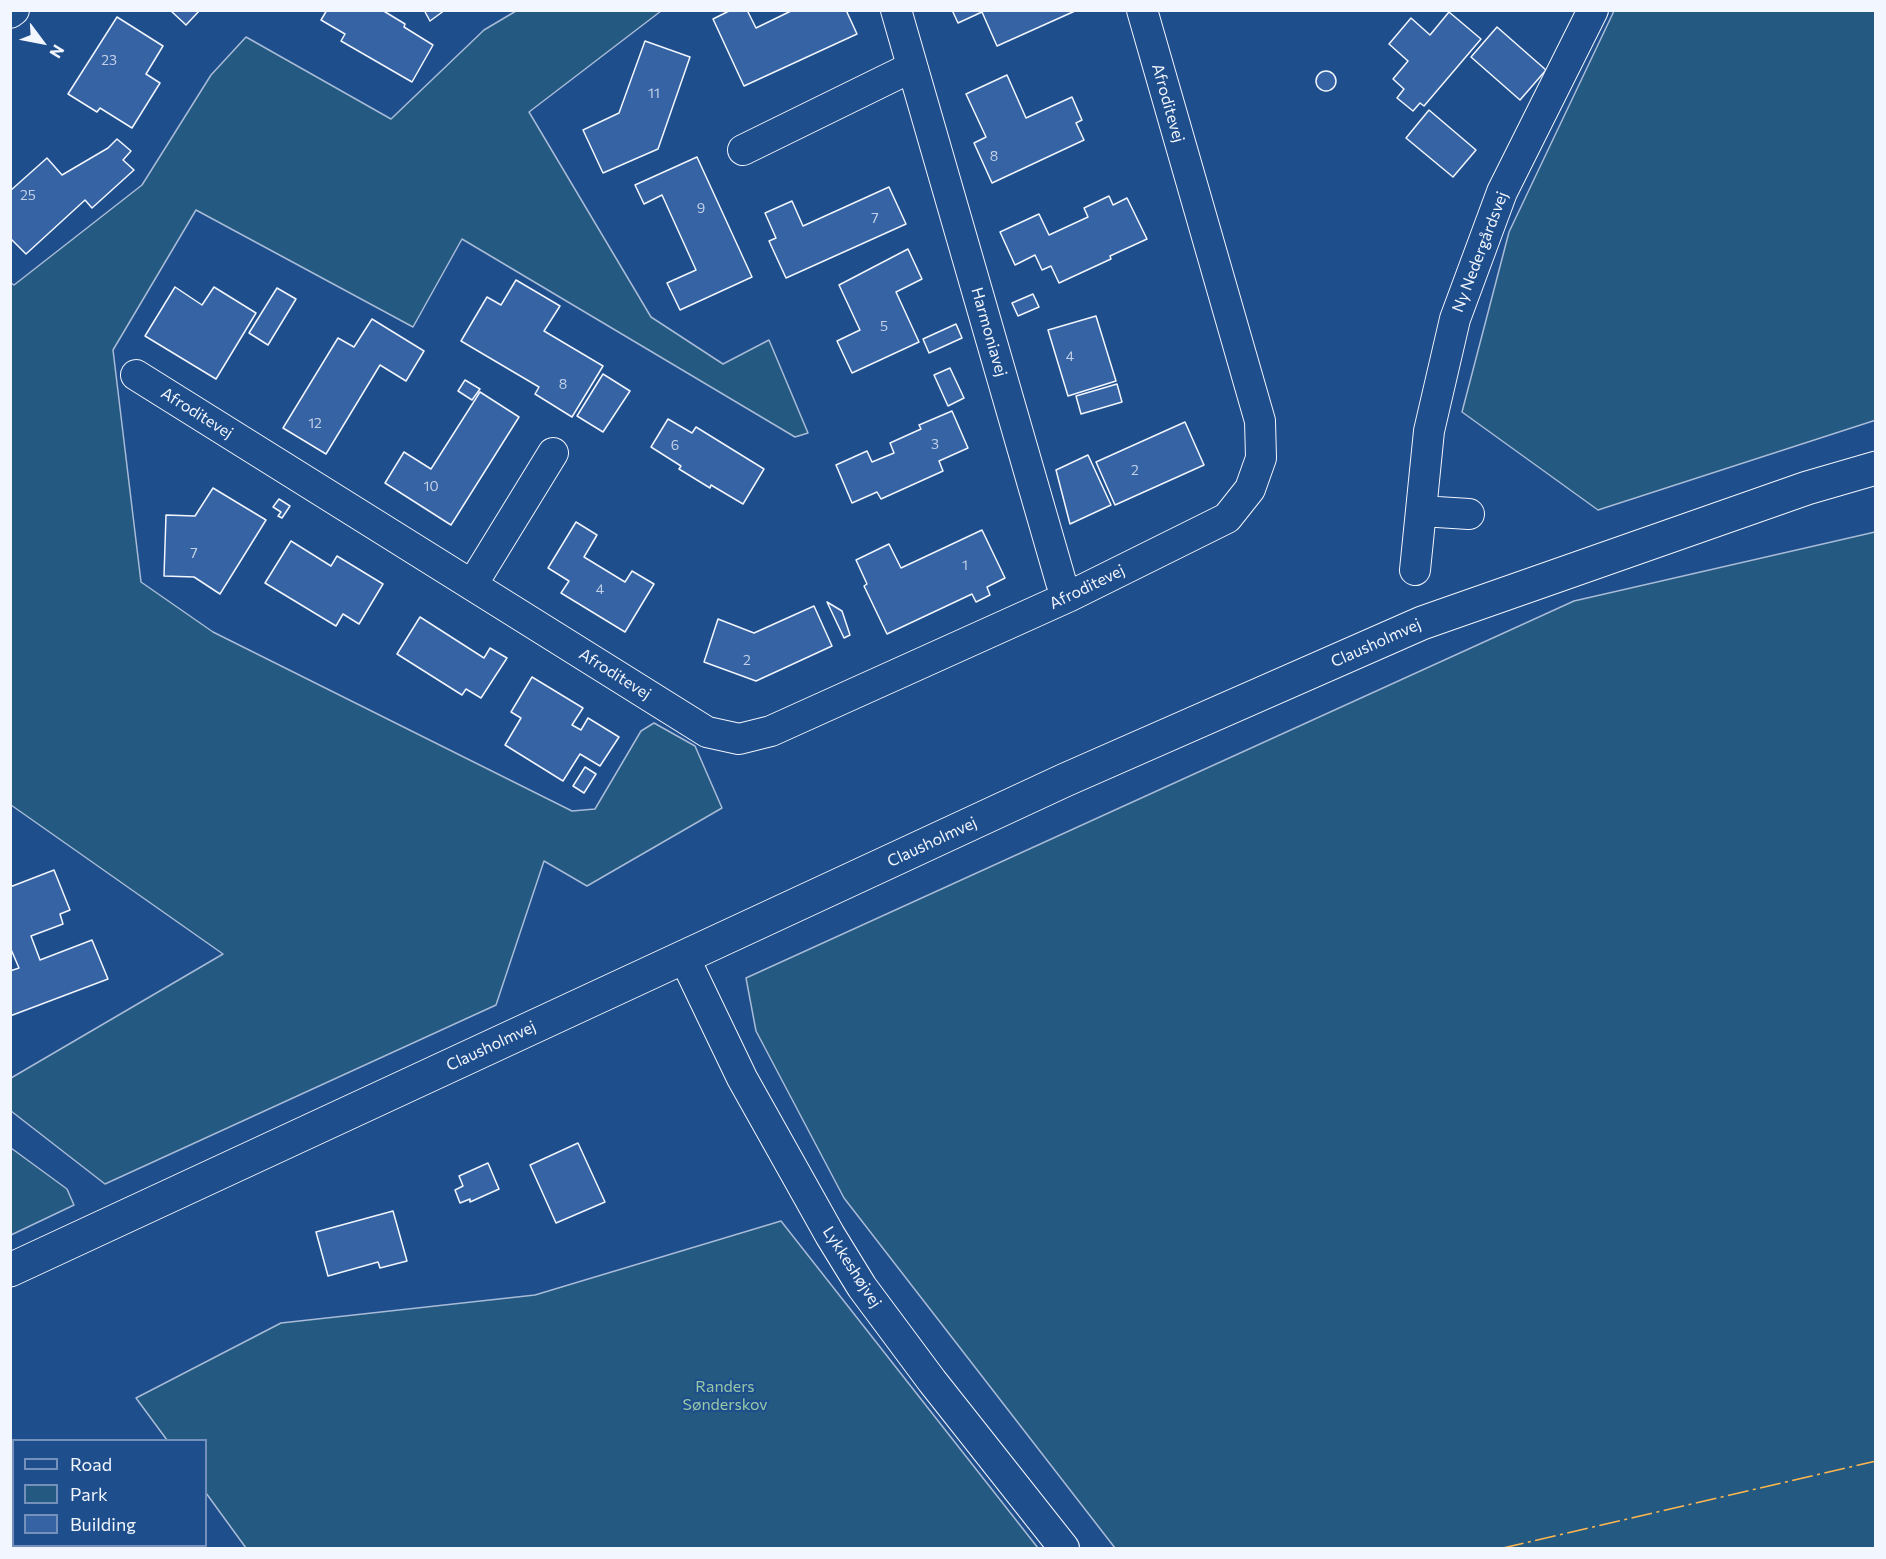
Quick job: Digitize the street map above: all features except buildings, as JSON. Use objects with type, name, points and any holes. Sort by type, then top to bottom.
[{"type":"street","name":"Harmoniavej","points":[[896,10],[1061,582],[1070,596]]},
{"type":"street","name":"Afroditevej","points":[[136,375],[707,732],[739,739],[771,731],[1070,596],[1227,518],[1250,489],[1261,458],[1260,421],[1142,10]]},
{"type":"street","name":"Ny Nedergårdsvej","points":[[1415,570],[1429,430],[1455,319],[1502,192],[1593,10]]},
{"type":"street","points":[[743,150],[912,67]]},
{"type":"street","points":[[472,585],[554,453]]},
{"type":"street","name":"Clausholmvej","points":[[10,1270],[1065,780],[1422,623],[1806,488],[1875,468]]},
{"type":"street","points":[[1421,511],[1469,514]]},
{"type":"street","name":"Lykkeshøjvej","points":[[684,957],[742,1078],[830,1235],[857,1278],[932,1381],[1064,1548]]},
{"type":"green space","points":[[516,11],[661,11],[529,112],[651,317],[723,364],[769,340],[808,433],[795,437],[462,239],[413,327],[196,210],[113,350],[141,582],[213,632],[572,811],[595,809],[641,731],[654,723],[695,746],[722,808],[587,886],[544,861],[496,1005],[105,1184],[11,1111],[11,1078],[223,954],[11,805],[11,283],[14,285],[142,185],[211,75],[246,37],[391,119],[484,30]]},
{"type":"green space","points":[[1614,11],[1875,11],[1876,420],[1598,510],[1462,412],[1509,232]]},
{"type":"green space","points":[[1875,532],[1875,1548],[1115,1548],[844,1198],[756,1031],[746,978],[1574,601]]},
{"type":"green space","points":[[11,1148],[67,1189],[74,1205],[11,1235]]},
{"type":"green space","name":"Randers Sønderskov","points":[[781,1221],[1038,1548],[246,1548],[207,1494],[207,1439],[166,1439],[136,1398],[281,1323],[535,1295]]},
{"type":"power","points":[[1503,1548],[1876,1461]]}]
